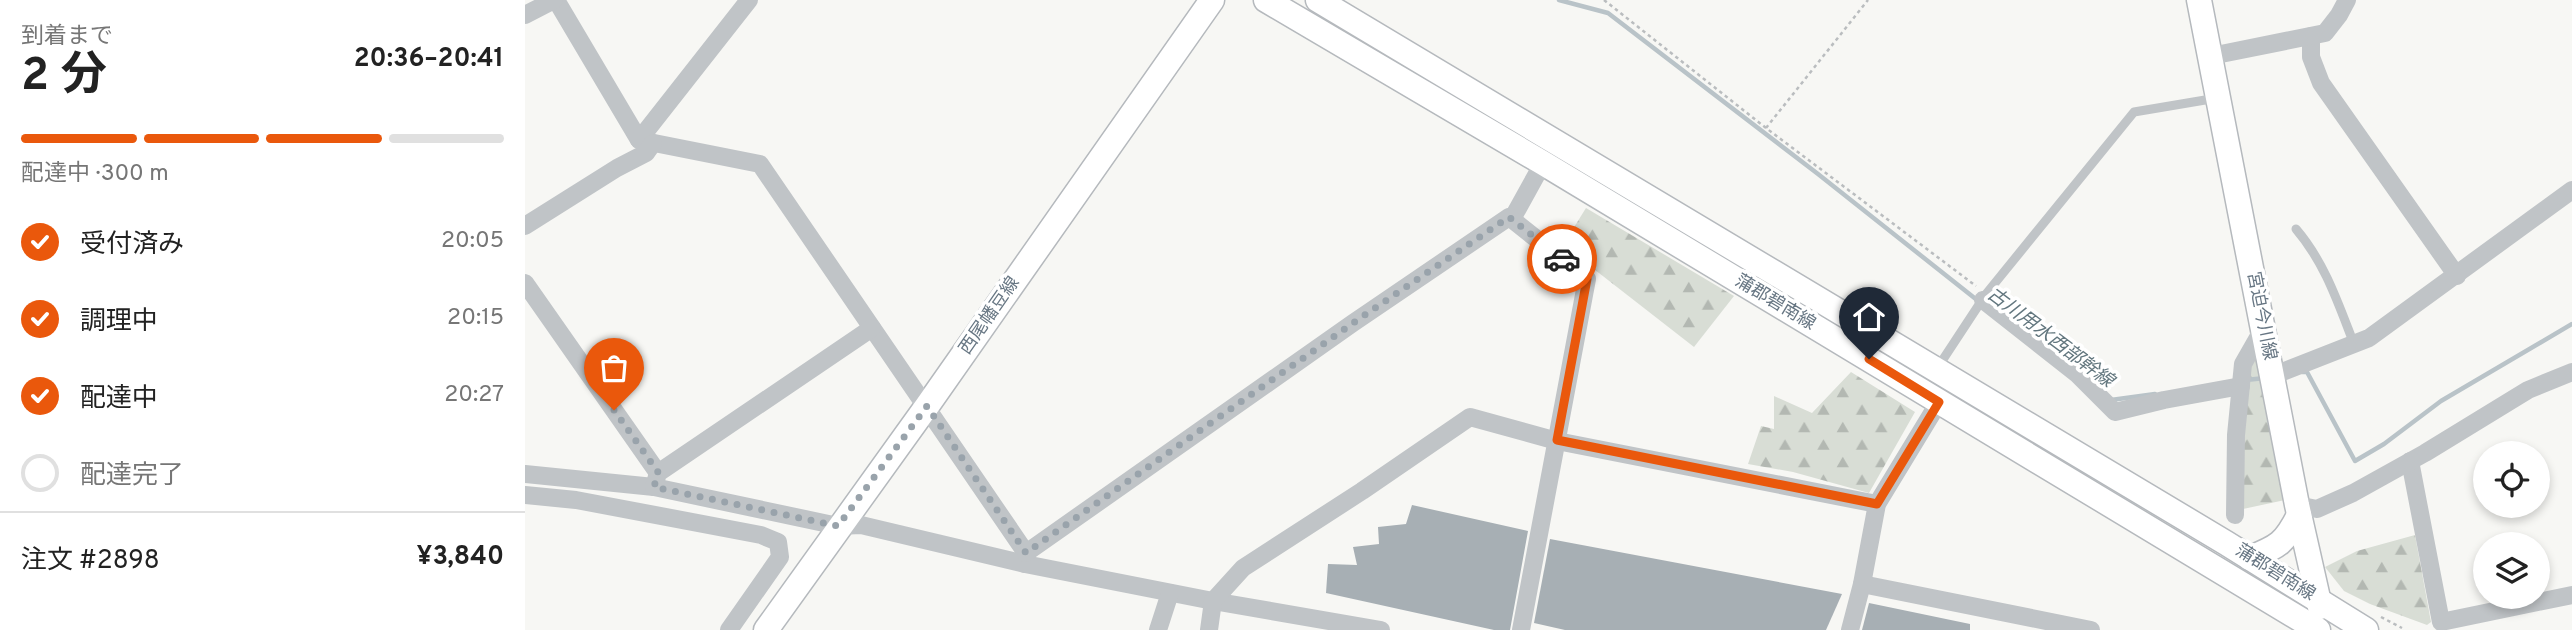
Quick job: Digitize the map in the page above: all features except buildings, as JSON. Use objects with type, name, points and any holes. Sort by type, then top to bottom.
[{"type":"main road","name":"西尾幡豆線","points":[[765,630],[927,406],[1212,0]]},
{"type":"main road","name":"蒲郡碧南線","points":[[1266,0],[1543,163],[2318,630]]},
{"type":"main road","name":"蒲郡碧南線","points":[[1318,0],[2366,630]]},
{"type":"main road","name":"宮迫今川線","points":[[2199,0],[2298,510],[2317,600],[2330,630]]},
{"type":"main road","points":[[2250,558],[2276,547],[2289,535],[2298,510]]},
{"type":"street","points":[[525,15],[555,0],[646,141],[646,153],[617,168],[525,226]]},
{"type":"street","points":[[646,141],[749,0]]},
{"type":"street","points":[[2211,56],[2325,33],[2347,0]]},
{"type":"street","points":[[2311,36],[2311,57],[2321,83],[2457,276]]},
{"type":"street","points":[[646,141],[760,164],[927,406],[1026,558]]},
{"type":"street","points":[[1511,219],[1543,163]]},
{"type":"street","points":[[2272,376],[2369,338],[2572,190]]},
{"type":"street","points":[[1026,558],[1353,323],[1509,217],[1587,279],[1521,630]]},
{"type":"street","points":[[525,283],[656,480]]},
{"type":"street","points":[[1985,297],[2077,374],[2115,412],[2241,386]]},
{"type":"street","points":[[656,480],[872,328]]},
{"type":"street","points":[[2235,515],[2236,435],[2243,364],[2263,329]]},
{"type":"street","points":[[2298,510],[2317,509],[2410,461],[2528,390],[2572,372]]},
{"type":"street","points":[[1850,630],[1877,504],[1939,402]]},
{"type":"street","points":[[1209,630],[1213,601],[1243,568],[1469,417],[1557,440],[1877,504]]},
{"type":"street","points":[[2410,461],[2441,622],[2572,595]]},
{"type":"street","points":[[525,474],[656,480],[838,526],[861,524],[1026,558],[1170,593],[1381,630]]},
{"type":"street","points":[[525,495],[589,503],[761,535],[778,542],[780,557],[729,630]]},
{"type":"street","points":[[1862,584],[2091,630]]},
{"type":"street","points":[[1158,630],[1170,593]]},
{"type":"lane","points":[[1936,370],[1985,297],[2134,112],[2219,98]]},
{"type":"lane","points":[[2296,229],[2324,269],[2354,344]]},
{"type":"path","points":[[1604,0],[1985,297]]},
{"type":"path","points":[[1766,128],[1868,0]]},
{"type":"green space","points":[[1586,208],[1734,296],[1694,347],[1563,245]]},
{"type":"green space","points":[[2258,356],[2285,500],[2243,509],[2245,375]]},
{"type":"green space","points":[[1851,372],[1915,412],[1869,493],[1793,472],[1748,464],[1761,426],[1774,429],[1774,396],[1812,413]]},
{"type":"green space","points":[[2415,535],[2431,622],[2427,625],[2370,604],[2344,591],[2325,567],[2357,551]]},
{"type":"waterway","name":"古川用水西部幹線","points":[[1559,0],[1608,13],[1977,300]]},
{"type":"waterway","name":"古川用水西部幹線","points":[[2302,372],[2307,372],[2355,461],[2384,444],[2441,401],[2572,324]]},
{"type":"waterway","name":"古川用水西部幹線","points":[[2246,380],[2265,378]]},
{"type":"waterway","name":"古川用水西部幹線","points":[[2111,400],[2155,394]]},
{"type":"way so far","points":[[614,410],[658,472],[654,487],[838,526],[927,406],[1026,553],[1509,217],[1562,259]]},
{"type":"route","points":[[1562,259],[1587,279],[1557,440],[1877,504],[1939,402],[1869,359]]}]
